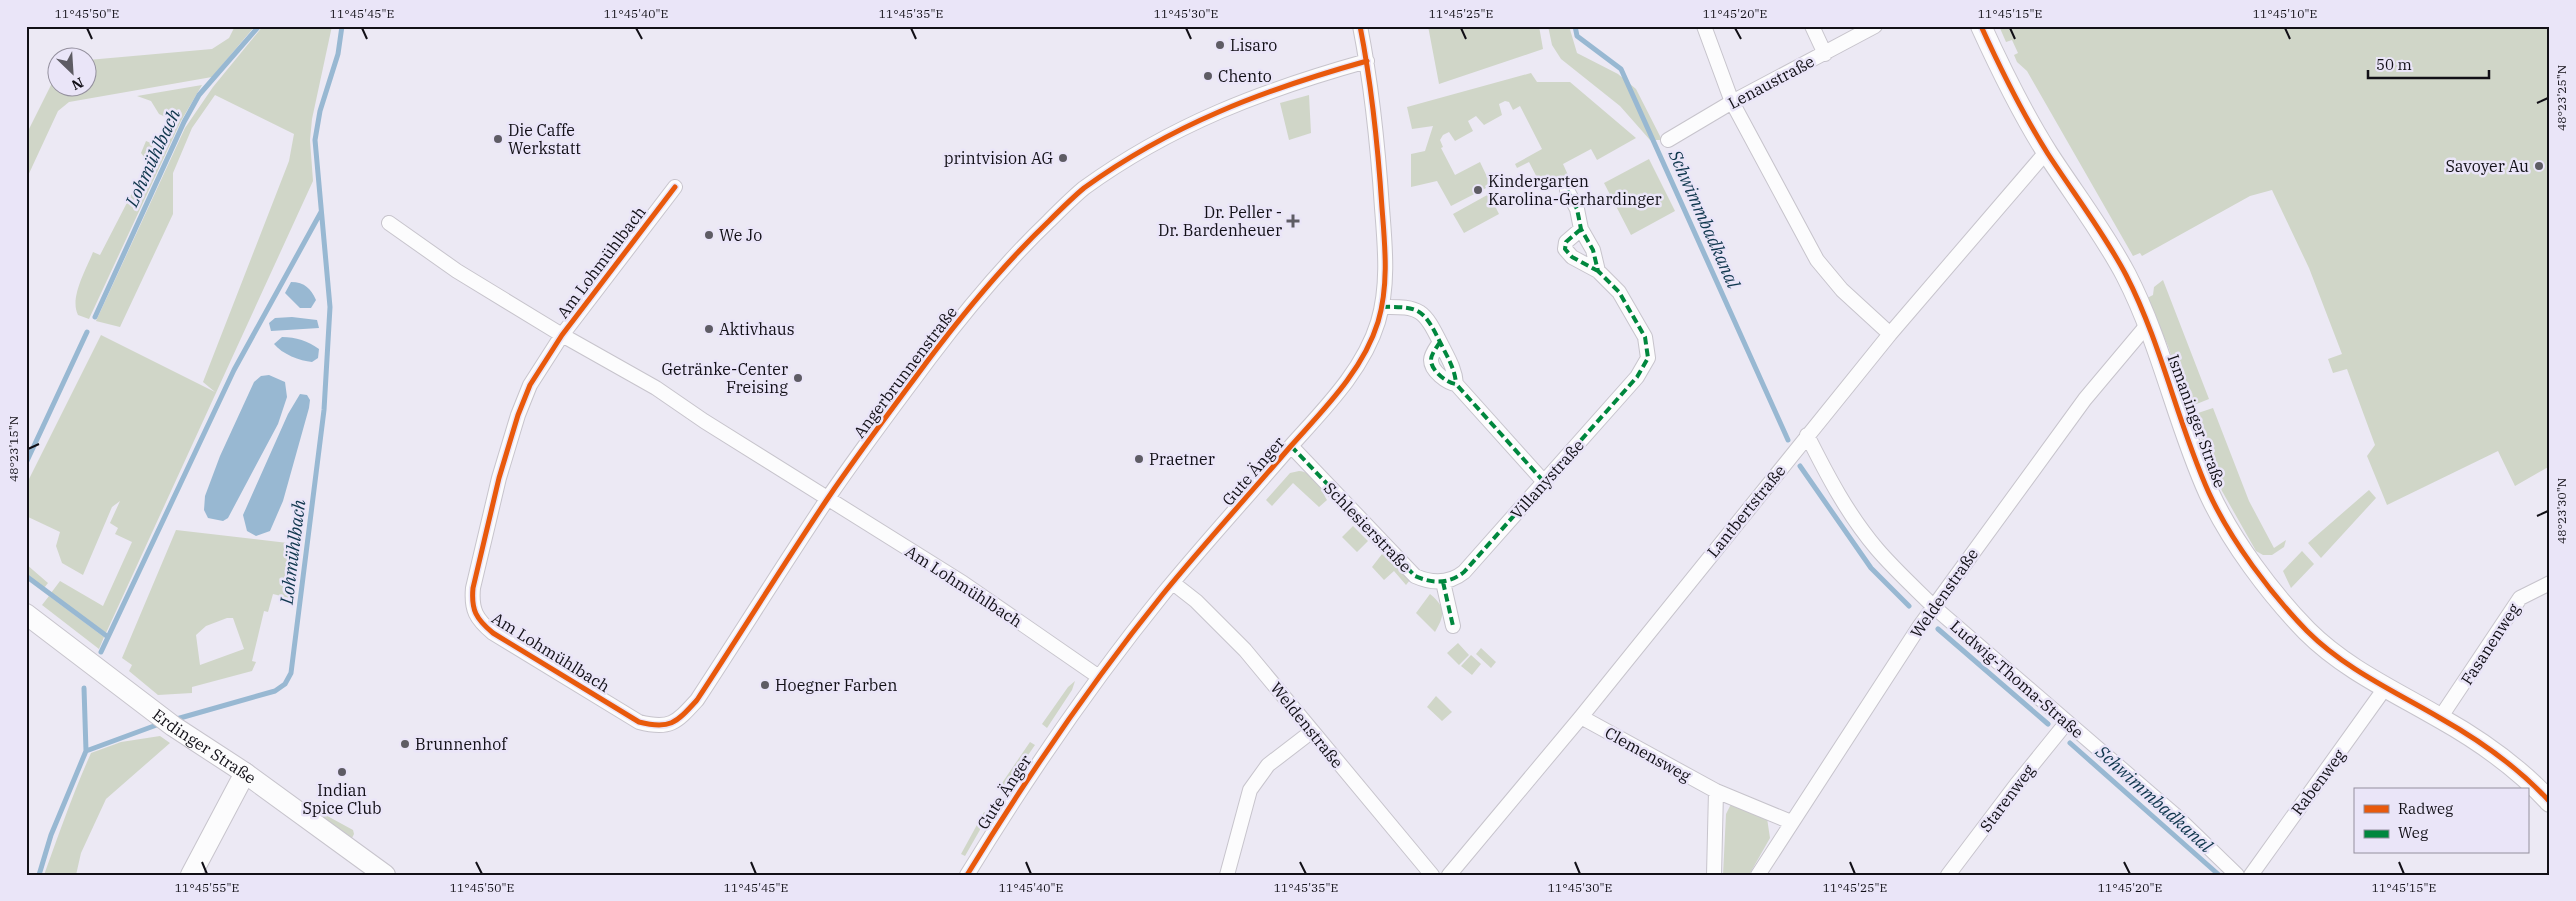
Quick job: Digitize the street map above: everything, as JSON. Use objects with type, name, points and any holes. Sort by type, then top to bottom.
[{"type":"street","name":"Gute Änger","points":[[967,875],[1038,763],[1099,677],[1173,583],[1333,398],[1363,356],[1378,323],[1385,285],[1383,218],[1374,102],[1360,26]]},
{"type":"street","points":[[1704,26],[1732,102],[1817,260],[1842,290],[1890,334]]},
{"type":"street","points":[[1812,26],[1825,54]]},
{"type":"street","name":"Lenaustraße","points":[[1668,140],[1732,102],[1875,26]]},
{"type":"street","name":"Ismaninger Straße","points":[[1981,26],[2000,67],[2047,151],[2112,251],[2148,324],[2201,474],[2211,496],[2246,554],[2292,613],[2320,643],[2348,665],[2501,756],[2550,802]]},
{"type":"street","name":"Angerbrunnenstraße","points":[[827,499],[954,326],[1023,247],[1083,189],[1164,137],[1200,118],[1285,85],[1367,61]]},
{"type":"street","name":"Lantbertstraße","points":[[1449,875],[1581,717],[1890,334],[2047,151]]},
{"type":"street","name":"Am Lohmühlbach","points":[[675,187],[562,335],[530,385],[518,415],[499,478],[473,588],[472,602],[478,620],[533,658],[639,722],[657,726],[673,724],[697,700],[827,499]]},
{"type":"street","points":[[1567,190],[1577,208],[1581,229],[1593,250],[1598,271]]},
{"type":"street","name":"Am Lohmühlbach","points":[[389,223],[457,271],[562,335],[656,388],[827,499],[962,583],[1099,677]]},
{"type":"street","points":[[1581,229],[1566,242],[1565,249],[1572,257],[1598,271]]},
{"type":"street","name":"Villanystraße","points":[[1443,582],[1456,578],[1464,572],[1545,482],[1644,366],[1648,351],[1645,337],[1619,292],[1598,271]]},
{"type":"street","points":[[1382,307],[1402,307],[1424,314],[1440,342],[1432,357],[1432,363],[1444,379],[1456,384],[1545,482]]},
{"type":"street","name":"Weldenstraße","points":[[1758,875],[1791,822],[1934,607],[2085,399],[2148,324]]},
{"type":"street","name":"Ludwig-Thoma-Straße","points":[[1807,435],[1825,472],[1867,536],[1934,607],[2175,815],[2237,875]]},
{"type":"street","name":"Schlesierstraße","points":[[1291,446],[1415,576],[1424,580],[1443,582]]},
{"type":"street","points":[[1443,582],[1453,626]]},
{"type":"street","name":"Weldenstraße","points":[[1173,583],[1225,629],[1432,875]]},
{"type":"street","name":"Fasanenweg","points":[[2440,718],[2520,598],[2550,583]]},
{"type":"street","name":"Erdinger Straße","points":[[26,614],[152,711],[245,773],[385,875]]},
{"type":"street","name":"Rabenweg","points":[[2250,875],[2386,688]]},
{"type":"street","name":"Clemensweg","points":[[1581,717],[1716,791],[1791,822]]},
{"type":"street","name":"Starenweg","points":[[1948,875],[2016,785],[2067,722]]},
{"type":"street","points":[[1227,875],[1250,790],[1268,765],[1311,732]]},
{"type":"street","points":[[191,875],[245,773]]},
{"type":"street","points":[[1714,875],[1716,791]]},
{"type":"shaded area","points":[[235,26],[255,26],[212,77],[98,97],[98,59],[212,49],[229,38]]},
{"type":"shaded area","points":[[263,26],[332,26],[312,119],[310,140],[313,181],[106,633],[51,593],[60,581],[103,606],[132,542],[115,534],[118,528],[110,523],[120,501],[112,507],[83,575],[62,563],[56,546],[60,532],[26,516],[26,485],[101,335],[215,392],[203,382],[289,161],[294,134],[215,95],[192,128],[173,173],[173,214],[120,327],[96,321],[185,128],[213,87]]},
{"type":"shaded area","points":[[1428,26],[1539,26],[1543,49],[1439,84]]},
{"type":"shaded area","points":[[1548,26],[1569,26],[1577,53],[1618,74],[1636,89],[1662,140],[1650,140],[1620,106],[1561,59],[1552,45]]},
{"type":"shaded area","points":[[1999,26],[2550,26],[2550,466],[2515,486],[2498,451],[2387,505],[2367,456],[2375,445],[2347,369],[2333,373],[2328,359],[2342,354],[2309,268],[2272,190],[2250,196],[2142,256],[2140,253],[2133,256],[2027,71],[2017,62],[2014,55],[2018,53],[2012,40],[2006,42]]},
{"type":"shaded area","points":[[1531,73],[1537,82],[1570,82],[1636,138],[1597,160],[1591,149],[1563,164],[1568,175],[1543,189],[1529,162],[1517,168],[1515,164],[1542,149],[1520,106],[1513,110],[1509,102],[1505,101],[1499,104],[1502,115],[1484,125],[1476,116],[1468,121],[1473,131],[1455,141],[1449,132],[1443,135],[1440,140],[1443,147],[1441,148],[1455,175],[1480,162],[1490,183],[1485,186],[1486,188],[1451,206],[1437,181],[1411,187],[1411,154],[1425,151],[1433,126],[1412,129],[1407,107]]},
{"type":"shaded area","points":[[202,85],[181,121],[89,319],[78,315],[76,300],[83,274],[93,252],[100,255],[148,162],[141,153],[146,141],[165,149],[178,123],[159,114],[151,101],[137,96]]},
{"type":"shaded area","points":[[48,91],[48,98],[92,98],[69,102],[58,111],[26,180],[26,135]]},
{"type":"shaded area","points":[[1309,95],[1311,133],[1289,140],[1280,103]]},
{"type":"shaded area","points":[[1649,159],[1675,211],[1631,235],[1604,183]]},
{"type":"shaded area","points":[[1489,194],[1499,214],[1464,233],[1453,214]]},
{"type":"shaded area","points":[[2163,280],[2209,399],[2189,407],[2168,346],[2147,298],[2153,295],[2154,287]]},
{"type":"shaded area","points":[[2213,408],[2249,501],[2274,548],[2286,540],[2284,547],[2272,555],[2263,555],[2256,551],[2222,491],[2192,415]]},
{"type":"shaded area","points":[[1299,471],[1313,477],[1327,500],[1319,507],[1293,483],[1272,506],[1266,500],[1290,473]]},
{"type":"shaded area","points":[[2369,490],[2376,498],[2321,558],[2308,543]]},
{"type":"shaded area","points":[[1353,526],[1368,541],[1357,552],[1342,537]]},
{"type":"shaded area","points":[[176,530],[296,544],[289,598],[273,594],[268,612],[264,611],[252,661],[256,662],[252,671],[192,687],[192,693],[158,695],[129,671],[132,665],[122,658]],"holes":[[[227,618],[233,618],[244,649],[200,665],[196,635],[206,626]]]},
{"type":"shaded area","points":[[2302,551],[2314,564],[2291,588],[2283,571]]},
{"type":"shaded area","points":[[1382,554],[1410,580],[1406,585],[1394,571],[1384,580],[1372,567]]},
{"type":"shaded area","points":[[26,564],[48,583],[44,588],[26,574]]},
{"type":"shaded area","points":[[1430,594],[1439,603],[1442,612],[1441,621],[1435,632],[1416,613]]},
{"type":"shaded area","points":[[49,596],[104,637],[99,649],[42,605]]},
{"type":"shaded area","points":[[1458,643],[1469,655],[1459,665],[1447,653]]},
{"type":"shaded area","points":[[1481,648],[1496,662],[1491,668],[1476,654]]},
{"type":"shaded area","points":[[1471,655],[1481,664],[1472,675],[1461,666]]},
{"type":"shaded area","points":[[1075,681],[1072,690],[1047,728],[1042,724],[1068,687]]},
{"type":"shaded area","points":[[1436,696],[1452,712],[1442,721],[1427,707]]},
{"type":"shaded area","points":[[160,736],[170,743],[106,799],[81,853],[76,875],[44,875],[72,798],[91,753],[121,742]]},
{"type":"shaded area","points":[[1030,742],[1035,745],[1006,787],[1002,783]]},
{"type":"shaded area","points":[[1731,804],[1767,818],[1770,838],[1749,875],[1723,875],[1726,814]]},
{"type":"shaded area","points":[[320,812],[353,830],[354,834],[351,840],[319,814]]},
{"type":"shaded area","points":[[984,812],[989,814],[965,856],[961,854]]},
{"type":"water","points":[[291,282],[304,285],[312,293],[316,300],[311,308],[300,308],[285,293]]},
{"type":"water","points":[[292,317],[317,320],[319,328],[271,331],[269,323],[275,318]]},
{"type":"water","points":[[282,337],[297,339],[315,346],[319,349],[318,358],[312,362],[297,359],[286,354],[274,344]]},
{"type":"water","points":[[269,375],[285,382],[287,397],[278,424],[228,518],[223,521],[208,518],[204,510],[205,496],[220,456],[254,382],[261,376]]},
{"type":"water","points":[[300,394],[307,395],[310,400],[309,408],[283,501],[270,531],[256,536],[247,531],[243,515],[288,414]]},
{"type":"waterway","name":"Lohmühlbach","points":[[95,317],[184,122],[199,95],[259,26]]},
{"type":"waterway","name":"Lohmühlbach","points":[[173,720],[275,691],[285,684],[291,673],[324,410],[330,307],[315,140],[320,111],[338,54],[342,26]]},
{"type":"waterway","name":"Schwimmbadkanal","points":[[1575,26],[1577,36],[1621,69],[1788,440]]},
{"type":"waterway","name":"Lohmühlbach","points":[[101,652],[234,370],[321,212]]},
{"type":"waterway","name":"Lohmühlbach","points":[[26,463],[87,332]]},
{"type":"waterway","name":"Schwimmbadkanal","points":[[1800,466],[1871,568],[1909,606]]},
{"type":"waterway","name":"Lohmühlbach","points":[[26,576],[108,637]]},
{"type":"waterway","name":"Schwimmbadkanal","points":[[1938,629],[2048,724]]},
{"type":"waterway","name":"Lohmühlbach","points":[[84,688],[86,751]]},
{"type":"waterway","name":"Lohmühlbach","points":[[39,875],[51,835],[86,751],[162,723]]},
{"type":"waterway","name":"Schwimmbadkanal","points":[[2070,743],[2219,875]]},
{"type":"marked path","points":[[1291,446],[1415,576],[1441,582],[1453,579],[1464,572],[1637,377],[1648,358],[1645,337],[1619,292],[1598,271],[1593,250],[1581,229],[1577,209],[1567,190]]},
{"type":"marked path","points":[[1581,229],[1566,242],[1565,249],[1572,257],[1598,271]]},
{"type":"marked path","points":[[1382,307],[1413,309],[1425,317],[1449,359],[1456,384]]},
{"type":"marked path","points":[[1440,342],[1431,358],[1434,368],[1444,379],[1456,384],[1545,483]]},
{"type":"marked path","points":[[1443,582],[1453,626]]},
{"type":"cycle path","points":[[967,875],[1036,766],[1110,662],[1179,575],[1341,389],[1363,357],[1371,340],[1378,322],[1384,294],[1385,251],[1379,162],[1368,72],[1360,26]]},
{"type":"cycle path","points":[[1981,26],[2012,91],[2038,139],[2099,229],[2126,275],[2150,329],[2209,493],[2240,548],[2266,584],[2307,631],[2337,657],[2370,679],[2484,745],[2525,777],[2550,802]]},
{"type":"cycle path","points":[[675,187],[562,335],[530,385],[518,415],[499,478],[473,588],[473,602],[476,614],[482,623],[493,633],[639,722],[658,725],[672,723],[697,700],[828,498],[929,359],[1001,270],[1071,200],[1084,188],[1117,166],[1184,128],[1255,97],[1367,61]]},
{"type":"place","name":"Lisaro","points":[[1220,45]]},
{"type":"place","name":"Chento","points":[[1208,76]]},
{"type":"place","name":"Die Caffe Werkstatt","points":[[498,139]]},
{"type":"place","name":"printvision AG","points":[[1063,158]]},
{"type":"place","name":"Savoyer Au","points":[[2539,166]]},
{"type":"place","name":"Kindergarten Karolina-Gerhardinger","points":[[1478,190]]},
{"type":"place","name":"Dr. Peller - Dr. Bardenheuer","points":[[1293,221]]},
{"type":"place","name":"We Jo","points":[[709,235]]},
{"type":"place","name":"Aktivhaus","points":[[709,329]]},
{"type":"place","name":"Getränke-Center Freising","points":[[798,378]]},
{"type":"place","name":"Praetner","points":[[1139,459]]},
{"type":"place","name":"Hoegner Farben","points":[[765,685]]},
{"type":"place","name":"Brunnenhof","points":[[405,744]]},
{"type":"place","name":"Indian Spice Club","points":[[342,772]]}]
